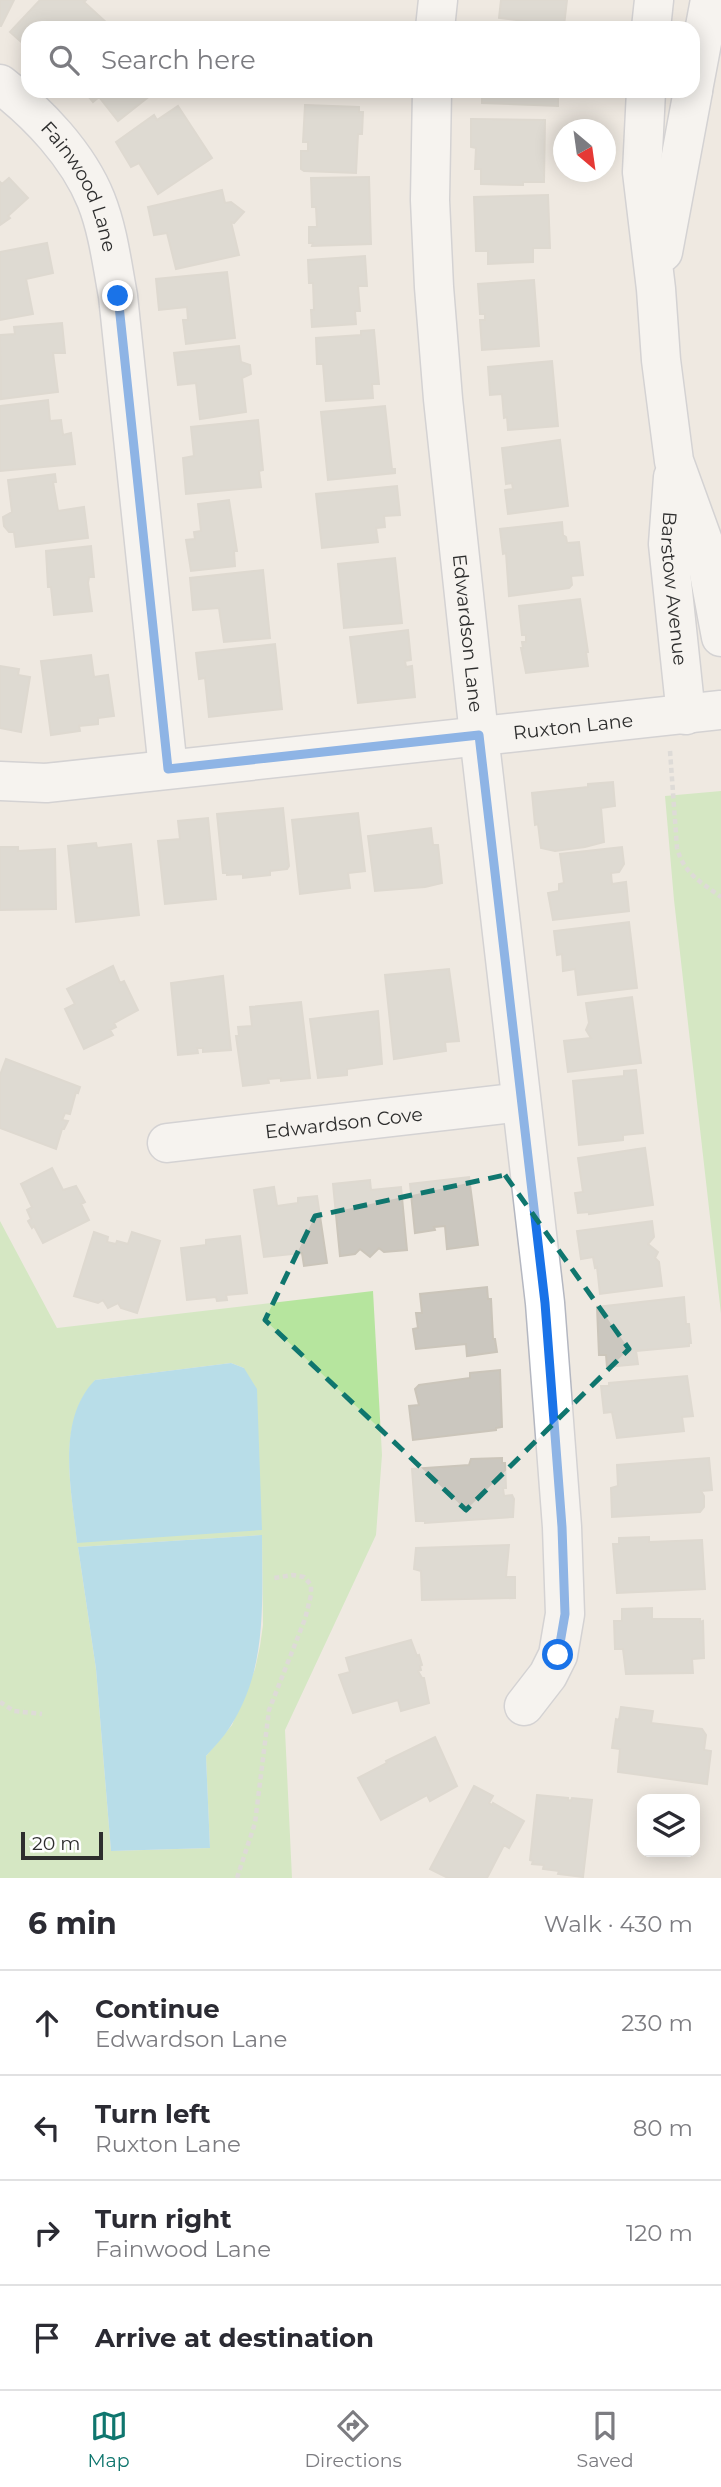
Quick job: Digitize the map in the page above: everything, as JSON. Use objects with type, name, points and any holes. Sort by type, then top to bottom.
[{"type":"street","points":[[436,21],[438,0]]},
{"type":"street","points":[[652,21],[654,0]]},
{"type":"street","name":"Barstow Avenue","points":[[700,54],[710,0]]},
{"type":"street","name":"Fainwood Lane","points":[[0,84],[27,107],[60,143],[82,173],[96,201],[106,232],[118,296],[168,769]]},
{"type":"street","name":"Edwardson Lane","points":[[432,98],[430,200],[443,399],[545,1303],[562,1527],[565,1614],[558,1655],[548,1675],[524,1706]]},
{"type":"street","name":"Barstow Avenue","points":[[646,98],[642,172],[674,461],[668,544],[704,713]]},
{"type":"street","name":"Barstow Avenue","points":[[656,289],[692,98]]},
{"type":"street","name":"Barstow Avenue","points":[[674,461],[703,541],[721,637]]},
{"type":"street","name":"Ruxton Lane","points":[[0,781],[46,783],[704,713]]},
{"type":"street","name":"Edwardson Cove","points":[[167,1143],[521,1102]]},
{"type":"path","points":[[670,751],[680,860],[694,878],[721,897]]},
{"type":"path","points":[[237,1878],[255,1823],[269,1710],[305,1619],[311,1595],[311,1585],[304,1577],[293,1575],[274,1578]]},
{"type":"path","points":[[0,1702],[15,1711],[42,1714]]},
{"type":"highlighted area","points":[[505,1175],[629,1349],[466,1510],[265,1320],[315,1216]]},
{"type":"green space","points":[[721,791],[721,1314],[674,900],[665,796]]},
{"type":"green space","points":[[0,1221],[57,1328],[373,1291],[382,1455],[376,1535],[285,1730],[292,1878],[0,1878]],"holes":[[[231,1363],[244,1368],[77,1542],[70,1475],[70,1440],[79,1404],[95,1380]],[[262,1535],[263,1625],[255,1669],[232,1725],[206,1756],[210,1848],[111,1851],[96,1669],[78,1547]]]},
{"type":"water","points":[[231,1363],[244,1368],[257,1389],[262,1530],[77,1543],[70,1480],[70,1436],[83,1397],[95,1380]]},
{"type":"water","points":[[262,1535],[262,1609],[257,1658],[251,1682],[230,1727],[206,1756],[210,1848],[111,1851],[96,1669],[78,1547]]},
{"type":"building","points":[[0,0],[14,0],[1,26],[0,26]]},
{"type":"building","points":[[40,0],[86,0],[84,2],[105,21],[21,21],[21,42],[10,32]]},
{"type":"building","points":[[501,0],[567,0],[565,21],[499,18]]},
{"type":"building","points":[[100,98],[147,98],[118,121]]},
{"type":"building","points":[[482,98],[558,98],[558,106],[482,103]]},
{"type":"building","points":[[305,105],[359,107],[359,112],[363,112],[362,134],[358,134],[356,173],[301,169],[301,151],[308,151],[308,142],[303,142]]},
{"type":"building","points":[[178,106],[212,158],[158,194],[139,163],[131,167],[116,142],[154,115],[157,120]]},
{"type":"building","points":[[471,119],[545,120],[544,182],[523,182],[523,185],[481,184],[481,169],[475,169],[476,148],[471,147]]},
{"type":"building","points":[[369,177],[371,244],[312,246],[313,243],[309,243],[309,227],[317,227],[316,207],[312,207],[311,178]]},
{"type":"building","points":[[9,178],[28,198],[0,225],[0,182],[2,184]]},
{"type":"building","points":[[222,190],[225,203],[231,202],[244,212],[234,223],[231,222],[239,255],[176,269],[167,233],[154,235],[148,207]]},
{"type":"building","points":[[548,195],[550,248],[533,248],[533,262],[488,264],[488,251],[476,251],[474,197]]},
{"type":"building","points":[[47,243],[53,273],[26,279],[33,314],[0,320],[0,252]]},
{"type":"building","points":[[365,256],[367,286],[358,286],[360,311],[355,311],[356,324],[312,327],[313,283],[309,283],[308,260]]},
{"type":"building","points":[[227,272],[235,338],[186,344],[183,320],[188,320],[187,307],[159,310],[156,279]]},
{"type":"building","points":[[534,280],[539,346],[482,350],[480,320],[485,320],[485,314],[480,314],[478,284]]},
{"type":"building","points":[[62,323],[65,353],[53,353],[58,392],[1,399],[0,335],[15,334],[14,327]]},
{"type":"building","points":[[374,330],[379,384],[372,384],[373,398],[326,401],[323,364],[317,364],[316,338],[361,335],[361,331]]},
{"type":"building","points":[[239,346],[241,362],[250,365],[251,374],[242,378],[246,412],[200,419],[196,383],[178,385],[174,353]]},
{"type":"building","points":[[552,361],[558,426],[508,430],[502,394],[490,395],[488,367]]},
{"type":"building","points":[[48,400],[50,421],[61,420],[63,435],[71,433],[75,464],[0,471],[0,406]]},
{"type":"building","points":[[385,406],[392,469],[395,469],[395,473],[328,480],[321,412]]},
{"type":"building","points":[[258,420],[263,470],[259,471],[261,487],[186,494],[183,458],[194,456],[191,427]]},
{"type":"building","points":[[560,440],[568,506],[508,514],[505,490],[513,489],[512,483],[506,484],[502,448]]},
{"type":"building","points":[[55,474],[56,482],[53,482],[58,511],[84,507],[88,538],[16,547],[14,532],[9,532],[4,526],[3,517],[12,512],[8,480]]},
{"type":"building","points":[[397,486],[400,515],[384,516],[385,527],[376,528],[378,542],[322,548],[316,494]]},
{"type":"building","points":[[229,500],[237,551],[234,551],[235,566],[191,571],[186,540],[195,539],[194,532],[201,531],[198,504]]},
{"type":"building","points":[[562,522],[567,543],[579,542],[583,575],[571,576],[572,585],[569,588],[509,596],[506,553],[503,554],[500,529]]},
{"type":"building","points":[[91,546],[94,577],[89,577],[88,583],[92,611],[54,615],[51,587],[48,587],[46,551]]},
{"type":"building","points":[[395,558],[402,623],[344,628],[338,564]]},
{"type":"building","points":[[263,570],[270,638],[224,642],[219,608],[193,610],[190,578]]},
{"type":"building","points":[[580,599],[588,666],[526,673],[521,648],[522,642],[526,642],[526,635],[522,635],[519,606]]},
{"type":"building","points":[[408,630],[411,660],[405,661],[406,667],[412,666],[415,697],[358,703],[350,637]]},
{"type":"building","points":[[275,644],[282,709],[209,717],[205,678],[199,679],[196,653]]},
{"type":"building","points":[[91,655],[94,677],[108,675],[114,716],[98,718],[98,724],[79,726],[80,731],[51,735],[41,661]]},
{"type":"building","points":[[0,666],[19,669],[18,675],[30,677],[21,732],[0,728]]},
{"type":"building","points":[[613,782],[615,806],[601,808],[604,842],[555,851],[541,848],[538,824],[535,825],[532,793]]},
{"type":"building","points":[[283,808],[289,866],[287,869],[270,871],[270,875],[243,878],[243,874],[223,873],[217,814]]},
{"type":"building","points":[[358,813],[365,871],[348,873],[350,888],[300,894],[292,820]]},
{"type":"building","points":[[208,818],[216,899],[165,904],[158,841],[180,839],[178,821]]},
{"type":"building","points":[[431,828],[433,845],[438,845],[442,883],[375,891],[368,836]]},
{"type":"building","points":[[96,843],[97,848],[131,844],[139,915],[76,922],[68,846]]},
{"type":"building","points":[[0,847],[18,847],[18,851],[55,849],[56,909],[0,910]]},
{"type":"building","points":[[622,847],[624,864],[619,872],[611,873],[612,884],[626,882],[629,911],[553,920],[548,893],[559,891],[559,884],[564,883],[560,854]]},
{"type":"building","points":[[629,922],[637,988],[578,995],[575,969],[563,971],[562,954],[557,955],[554,931]]},
{"type":"building","points":[[113,966],[120,983],[124,981],[138,1010],[114,1023],[116,1027],[110,1030],[113,1035],[84,1049],[65,1009],[75,1004],[67,989]]},
{"type":"building","points":[[449,969],[459,1041],[445,1042],[446,1051],[394,1059],[385,975]]},
{"type":"building","points":[[223,976],[231,1050],[203,1052],[203,1048],[197,1048],[198,1053],[178,1055],[171,983]]},
{"type":"building","points":[[632,997],[641,1063],[568,1072],[564,1041],[591,1038],[586,1030],[589,1023],[586,1003]]},
{"type":"building","points":[[301,1002],[310,1078],[281,1081],[281,1078],[268,1079],[269,1083],[243,1086],[236,1036],[239,1036],[238,1027],[252,1026],[250,1007]]},
{"type":"building","points":[[378,1011],[382,1064],[347,1069],[347,1075],[318,1078],[310,1019]]},
{"type":"building","points":[[6,1059],[80,1087],[70,1114],[65,1113],[62,1120],[68,1121],[62,1129],[56,1149],[0,1128],[0,1075]]},
{"type":"building","points":[[636,1070],[643,1133],[623,1135],[623,1140],[579,1145],[573,1081],[624,1076],[624,1071]]},
{"type":"building","points":[[645,1148],[653,1205],[589,1214],[578,1213],[575,1193],[583,1192],[578,1158]]},
{"type":"building","points":[[52,1168],[63,1190],[76,1186],[85,1202],[81,1204],[89,1220],[43,1243],[34,1226],[32,1228],[28,1221],[31,1219],[27,1210],[32,1207],[21,1184]]},
{"type":"building","points":[[469,1177],[478,1245],[447,1249],[445,1226],[415,1233],[410,1184]]},
{"type":"building","points":[[370,1180],[371,1190],[401,1187],[407,1250],[384,1252],[379,1248],[370,1257],[360,1249],[355,1254],[340,1256],[333,1184]]},
{"type":"building","points":[[274,1187],[277,1206],[298,1203],[298,1198],[317,1196],[327,1263],[304,1266],[302,1253],[264,1257],[254,1190]]},
{"type":"building","points":[[652,1221],[654,1237],[648,1244],[658,1252],[655,1258],[659,1262],[662,1286],[600,1294],[597,1267],[595,1268],[593,1257],[581,1259],[577,1231]]},
{"type":"building","points":[[94,1232],[108,1237],[107,1242],[116,1244],[117,1241],[128,1244],[132,1232],[160,1241],[137,1313],[121,1308],[118,1303],[108,1308],[103,1300],[98,1303],[74,1296]]},
{"type":"building","points":[[240,1236],[247,1293],[226,1295],[227,1300],[217,1301],[216,1297],[187,1300],[181,1248],[206,1245],[206,1240]]},
{"type":"building","points":[[487,1287],[488,1299],[491,1299],[493,1339],[497,1352],[467,1356],[466,1344],[416,1349],[413,1329],[418,1328],[416,1313],[422,1313],[420,1294]]},
{"type":"building","points":[[684,1297],[691,1343],[689,1346],[636,1351],[638,1364],[607,1367],[606,1355],[599,1355],[597,1307]]},
{"type":"building","points":[[500,1370],[502,1427],[496,1430],[413,1440],[409,1406],[419,1405],[415,1389],[419,1385],[470,1378],[470,1373]]},
{"type":"building","points":[[687,1376],[693,1416],[682,1417],[684,1431],[617,1438],[612,1412],[604,1413],[601,1386]]},
{"type":"building","points":[[502,1458],[502,1463],[505,1463],[504,1496],[512,1495],[514,1499],[513,1517],[425,1523],[416,1521],[412,1469],[469,1465],[471,1459]]},
{"type":"building","points":[[709,1458],[712,1490],[701,1491],[704,1507],[700,1512],[612,1517],[611,1488],[618,1486],[617,1465]]},
{"type":"building","points":[[649,1537],[649,1542],[702,1540],[705,1589],[617,1593],[613,1544],[619,1544],[619,1538]]},
{"type":"building","points":[[509,1545],[506,1577],[515,1577],[515,1598],[422,1600],[421,1571],[414,1569],[416,1548]]},
{"type":"building","points":[[652,1608],[652,1619],[703,1621],[704,1658],[692,1659],[693,1673],[626,1674],[623,1649],[615,1649],[614,1621],[622,1621],[622,1609]]},
{"type":"building","points":[[411,1640],[422,1665],[418,1671],[424,1678],[429,1703],[401,1711],[398,1700],[353,1713],[339,1675],[350,1672],[346,1658]]},
{"type":"building","points":[[621,1707],[653,1711],[651,1723],[702,1729],[706,1735],[704,1750],[711,1751],[707,1784],[618,1772],[620,1749],[612,1748],[616,1719],[619,1720]]},
{"type":"building","points":[[435,1737],[457,1786],[430,1801],[427,1795],[381,1820],[358,1778]]},
{"type":"building","points":[[474,1786],[493,1796],[489,1803],[524,1821],[509,1848],[504,1845],[487,1878],[448,1878],[430,1869]]},
{"type":"building","points":[[537,1795],[568,1798],[571,1801],[572,1798],[592,1800],[583,1877],[558,1874],[559,1871],[543,1869],[544,1865],[532,1864],[533,1861],[530,1860]]},
{"type":"route","points":[[118,296],[168,769],[479,735],[545,1303],[562,1527],[565,1614],[558,1655]]}]
